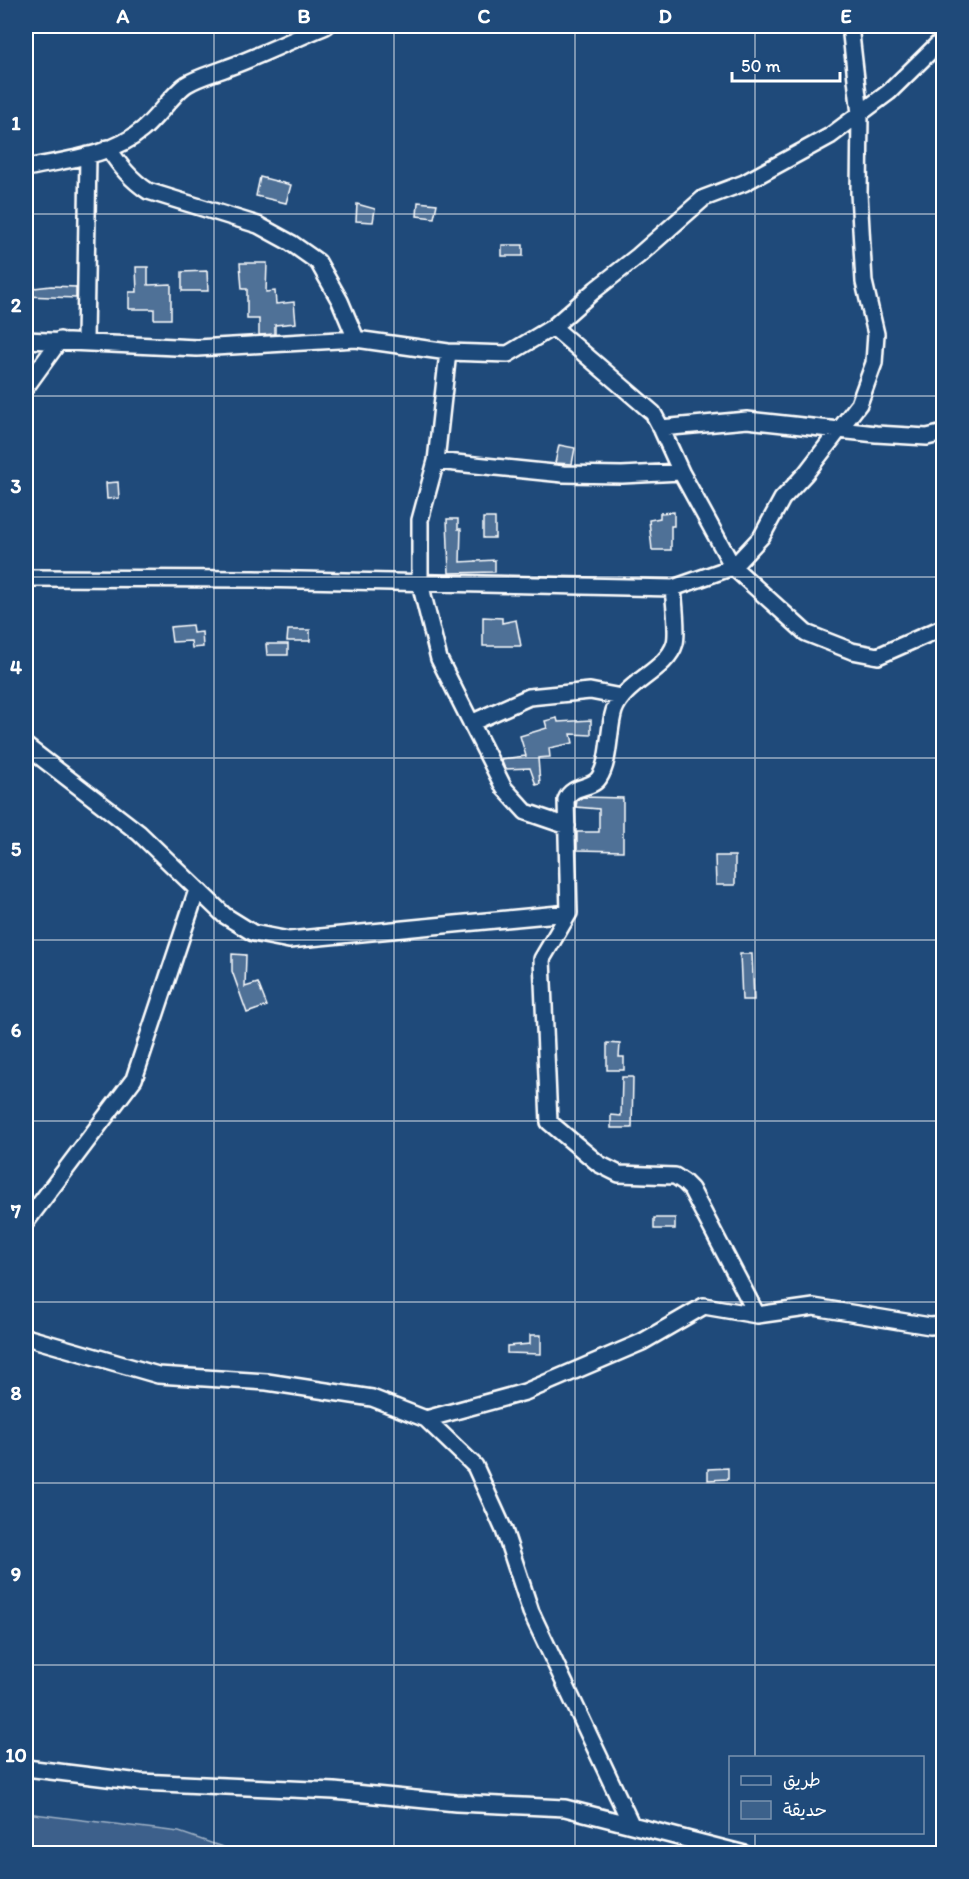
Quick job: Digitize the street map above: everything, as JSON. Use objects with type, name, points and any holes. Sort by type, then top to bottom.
[{"type":"street","points":[[26,168],[88,155],[118,145],[141,132],[184,86],[206,74],[230,67],[326,26]]},
{"type":"street","points":[[26,578],[673,588],[733,567],[762,536],[782,499],[859,404],[874,363],[876,334],[864,282],[859,193],[860,114],[850,26]]},
{"type":"street","points":[[26,340],[197,348],[356,339],[448,352],[508,354],[553,327],[704,198],[744,183],[820,142],[860,114],[889,92],[944,38]]},
{"type":"street","points":[[108,148],[124,171],[148,192],[258,225],[291,243],[318,262],[340,301],[356,339]]},
{"type":"street","points":[[85,341],[88,155]]},
{"type":"street","points":[[553,327],[653,413],[681,472],[733,567],[806,633],[852,651],[878,656],[944,627]]},
{"type":"street","points":[[26,387],[60,340]]},
{"type":"street","points":[[448,352],[436,461],[420,520],[420,583],[439,660],[504,788],[526,812],[567,826]]},
{"type":"street","points":[[661,428],[747,420],[876,434],[927,437],[944,433]]},
{"type":"street","points":[[436,461],[563,474],[622,475],[681,472]]},
{"type":"street","points":[[673,588],[675,643],[668,656],[621,697],[614,711],[601,776],[596,781],[568,795],[566,805],[569,913],[542,959],[549,1122],[598,1164],[619,1174],[675,1176],[684,1182],[691,1189],[757,1315]]},
{"type":"street","points":[[471,723],[529,697],[590,691],[621,697]]},
{"type":"street","points":[[26,746],[139,833],[224,915],[254,933],[289,940],[569,913]]},
{"type":"street","points":[[26,1221],[134,1079],[197,890]]},
{"type":"street","points":[[426,1419],[525,1392],[642,1342],[704,1306],[757,1315],[814,1307],[930,1326],[944,1325]]},
{"type":"street","points":[[26,1337],[158,1375],[267,1382],[372,1398],[426,1419],[475,1466],[504,1530],[531,1612],[631,1824]]},
{"type":"street","points":[[26,1768],[140,1782],[334,1791],[456,1803],[565,1808],[745,1854]]},
{"type":"green space","points":[[26,1813],[179,1832],[240,1853],[26,1853]]},
{"type":"building","points":[[260,177],[291,185],[286,203],[256,196]]},
{"type":"building","points":[[418,202],[437,204],[434,218],[417,216]]},
{"type":"building","points":[[357,204],[375,209],[373,222],[356,221]]},
{"type":"building","points":[[502,245],[523,245],[523,256],[502,256]]},
{"type":"building","points":[[240,263],[267,263],[266,292],[275,291],[276,304],[294,302],[296,323],[275,325],[275,334],[259,335],[259,319],[247,319],[247,289],[242,289]]},
{"type":"building","points":[[136,267],[148,267],[148,285],[171,284],[171,319],[154,319],[154,309],[129,309],[129,292],[137,292]]},
{"type":"building","points":[[207,271],[208,291],[182,291],[182,272]]},
{"type":"building","points":[[51,286],[76,287],[76,298],[26,296],[26,289]]},
{"type":"building","points":[[559,445],[575,448],[572,464],[555,463]]},
{"type":"building","points":[[118,482],[119,498],[107,499],[106,483]]},
{"type":"building","points":[[674,512],[674,526],[671,526],[671,550],[652,550],[649,520],[660,518],[660,513]]},
{"type":"building","points":[[483,518],[495,518],[495,538],[483,538]]},
{"type":"building","points":[[447,519],[458,519],[458,529],[461,529],[460,562],[495,560],[495,572],[449,573]]},
{"type":"building","points":[[483,617],[502,618],[502,623],[516,620],[521,646],[483,646]]},
{"type":"building","points":[[192,625],[193,633],[202,632],[203,647],[192,648],[191,641],[172,642],[170,627]]},
{"type":"building","points":[[288,630],[310,630],[310,641],[287,641]]},
{"type":"building","points":[[266,644],[288,644],[288,655],[267,655]]},
{"type":"building","points":[[557,718],[558,722],[591,720],[591,735],[571,734],[573,743],[549,748],[550,757],[538,758],[540,784],[536,785],[530,768],[505,769],[501,759],[526,756],[520,736],[547,728],[545,721]]},
{"type":"building","points":[[583,797],[623,798],[623,851],[577,850],[577,832],[599,832],[599,809],[576,807],[577,801]]},
{"type":"building","points":[[715,856],[735,856],[735,885],[716,885]]},
{"type":"building","points":[[232,954],[246,955],[245,987],[258,983],[267,1006],[247,1013],[232,971]]},
{"type":"building","points":[[740,954],[752,954],[754,1000],[742,1000]]},
{"type":"building","points":[[607,1043],[620,1044],[619,1057],[624,1057],[624,1070],[607,1070]]},
{"type":"building","points":[[622,1077],[633,1077],[632,1128],[611,1128],[611,1115],[621,1116]]},
{"type":"building","points":[[654,1218],[675,1218],[675,1229],[654,1229]]},
{"type":"building","points":[[530,1335],[541,1335],[541,1354],[507,1353],[507,1346],[530,1344]]},
{"type":"building","points":[[728,1468],[728,1479],[708,1480],[708,1469]]}]
